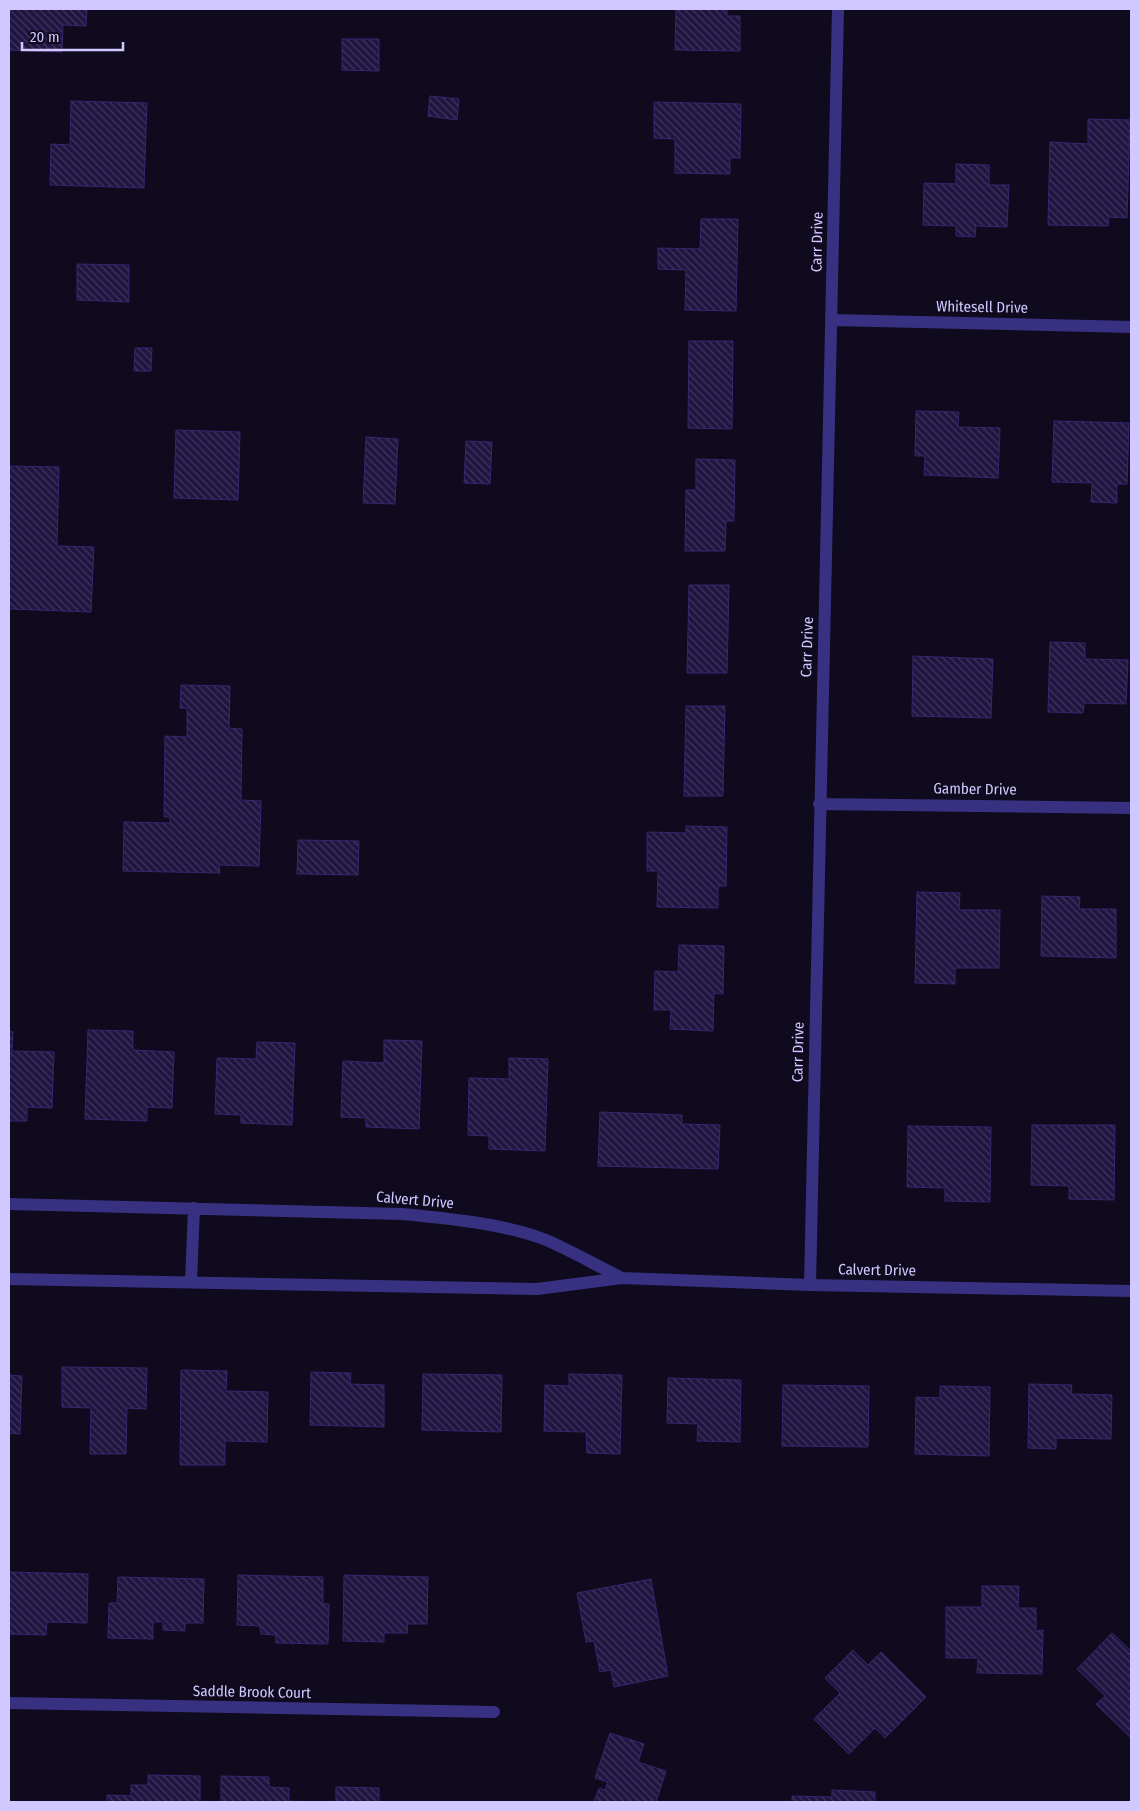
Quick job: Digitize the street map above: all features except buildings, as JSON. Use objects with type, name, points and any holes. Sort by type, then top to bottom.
[{"type":"street","name":"Carr Drive","points":[[810,1285],[819,804],[838,9]]},
{"type":"street","name":"Whitesell Drive","points":[[832,320],[1131,327]]},
{"type":"street","name":"Gamber Drive","points":[[819,804],[1131,808]]},
{"type":"street","name":"Calvert Drive","points":[[9,1204],[402,1214],[441,1217],[497,1227],[544,1240],[622,1278]]},
{"type":"street","points":[[191,1282],[194,1208]]},
{"type":"street","name":"Calvert Drive","points":[[9,1279],[538,1289],[622,1278],[810,1285],[1131,1291]]},
{"type":"street","name":"Saddle Brook Court","points":[[9,1703],[494,1712]]}]
